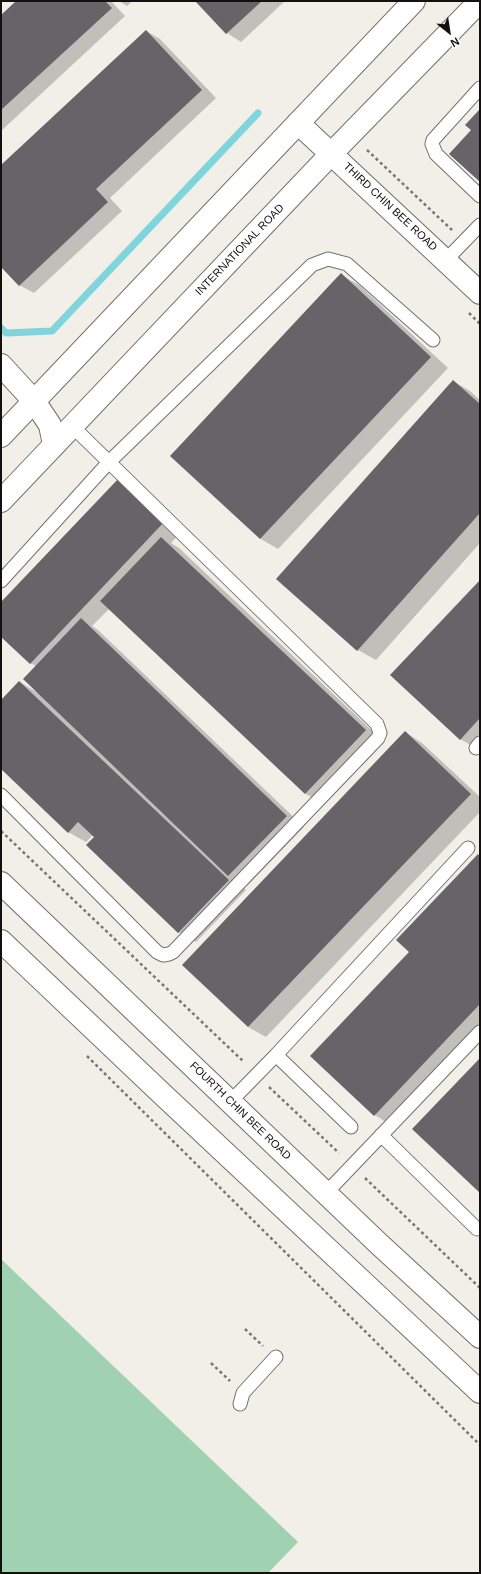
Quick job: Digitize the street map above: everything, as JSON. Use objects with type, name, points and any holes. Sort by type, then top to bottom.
[{"type":"street","points":[[1,436],[185,244],[414,1]]},
{"type":"street","name":"INTERNATIONAL ROAD","points":[[1,501],[332,153],[480,1]]},
{"type":"street","name":"THIRD CHIN BEE ROAD","points":[[298,123],[332,153],[480,293]]},
{"type":"street","points":[[1,365],[34,401],[50,425],[54,445]]},
{"type":"street","name":"FOURTH CHIN BEE ROAD","points":[[1,883],[326,1193],[480,1337]]},
{"type":"street","points":[[1,941],[480,1392]]},
{"type":"lane","points":[[480,88],[433,140],[432,144],[433,150],[436,154],[480,196]]},
{"type":"lane","points":[[446,260],[480,225]]},
{"type":"lane","points":[[1,581],[109,462],[312,265],[328,259],[347,264],[433,340]]},
{"type":"lane","points":[[1,795],[157,952],[163,955],[173,952],[378,738],[380,733],[377,724],[72,426]]},
{"type":"lane","points":[[230,1102],[276,1055],[468,848]]},
{"type":"lane","points":[[326,1193],[480,1032]]},
{"type":"lane","points":[[276,1055],[351,1127]]},
{"type":"lane","points":[[381,1135],[477,1229]]},
{"type":"lane","points":[[242,1399],[276,1358]]},
{"type":"path","points":[[366,148],[465,242]]},
{"type":"path","points":[[1,831],[480,1288]]},
{"type":"path","points":[[83,1052],[480,1445]]},
{"type":"path","points":[[244,1329],[276,1358]]},
{"type":"path","points":[[211,1363],[242,1399]]},
{"type":"green space","points":[[1,1259],[298,1542],[268,1573],[1,1573]]},
{"type":"building","points":[[16,1],[105,1],[112,8],[1,110],[1,15]]},
{"type":"building","points":[[195,1],[262,1],[226,34]]},
{"type":"building","points":[[146,30],[202,90],[96,189],[108,202],[19,286],[1,267],[1,165]]},
{"type":"building","points":[[480,109],[480,182],[449,154],[471,130],[465,125]]},
{"type":"building","points":[[341,273],[431,357],[260,539],[170,456]]},
{"type":"building","points":[[453,380],[480,404],[480,513],[357,651],[276,579]]},
{"type":"building","points":[[120,477],[166,520],[30,664],[1,637],[1,602]]},
{"type":"building","points":[[161,537],[366,730],[305,794],[100,601]]},
{"type":"building","points":[[480,580],[480,718],[460,740],[390,675]]},
{"type":"building","points":[[81,618],[287,816],[228,876],[23,679]]},
{"type":"building","points":[[19,681],[229,880],[178,933],[86,845],[94,837],[78,822],[68,833],[1,769],[1,700]]},
{"type":"building","points":[[405,731],[471,794],[248,1027],[182,965]]},
{"type":"building","points":[[478,854],[480,857],[480,1004],[374,1116],[310,1056],[409,952],[396,940]]},
{"type":"building","points":[[480,1058],[480,1193],[412,1129]]},
{"type":"waterway","points":[[1,328],[6,333],[52,331],[258,113]]}]
